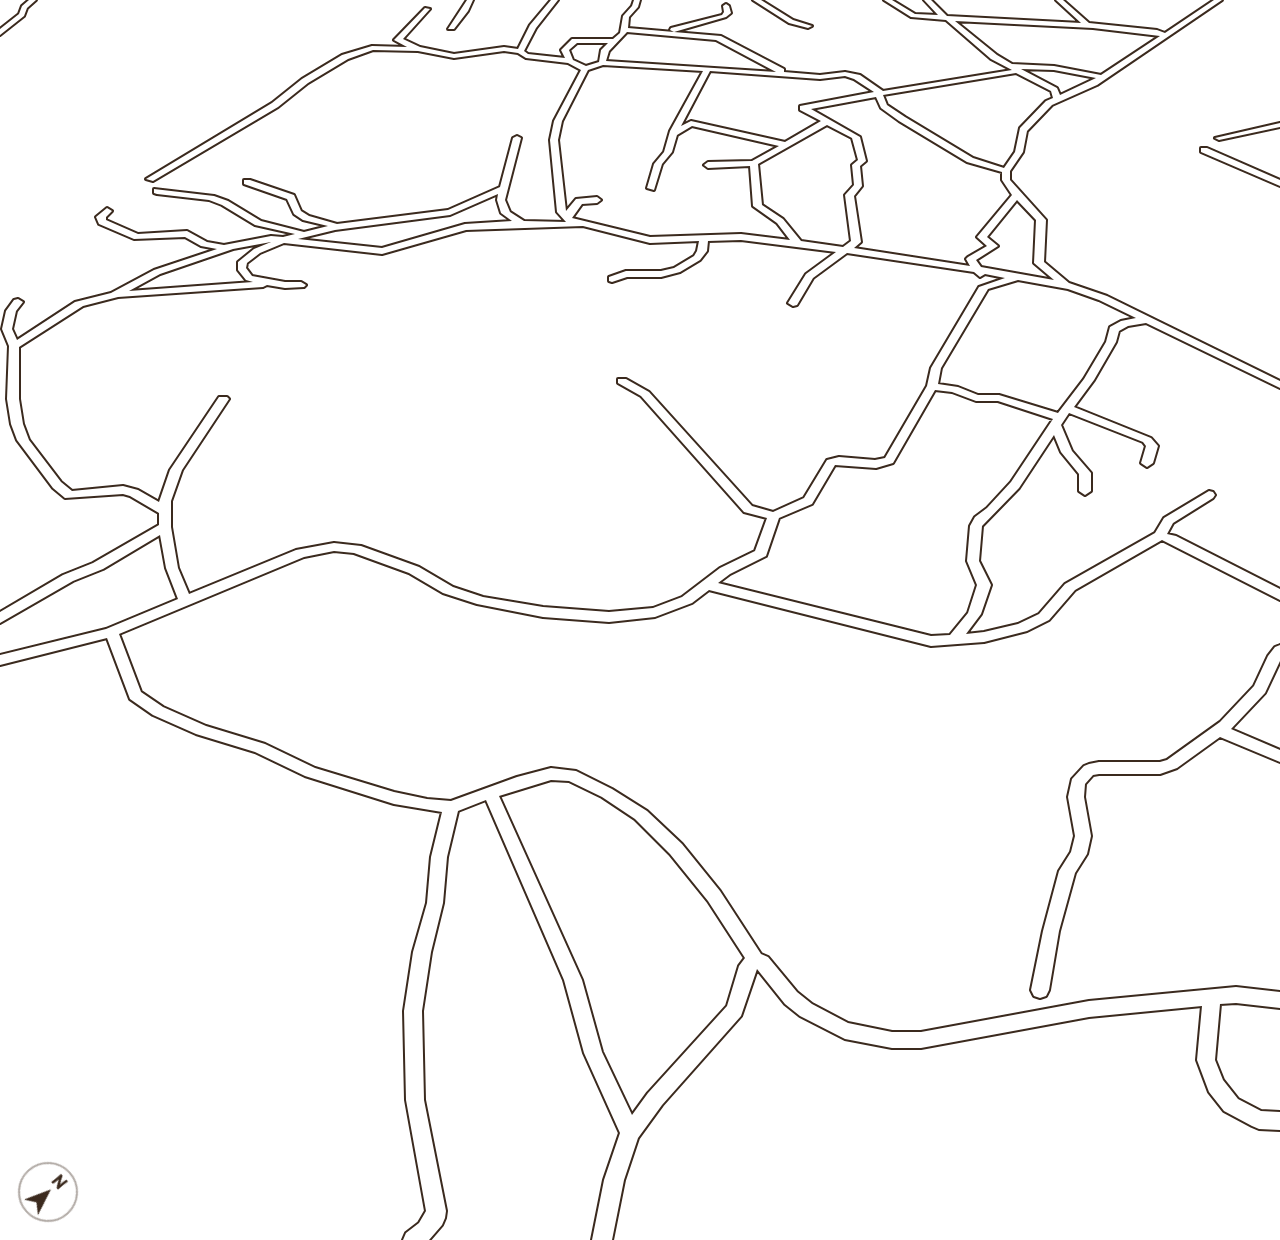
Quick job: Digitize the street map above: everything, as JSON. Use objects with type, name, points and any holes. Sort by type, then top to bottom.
[{"type":"street","points":[[0,33],[22,15],[24,7],[33,0]]},
{"type":"street","points":[[451,27],[465,11],[470,0]]},
{"type":"street","points":[[520,51],[533,27],[555,0]]},
{"type":"street","points":[[602,63],[603,52],[616,41],[624,30],[626,16],[635,7],[637,0]]},
{"type":"street","points":[[756,0],[790,22],[808,26]]},
{"type":"street","points":[[887,0],[913,16],[1157,32],[1177,29]]},
{"type":"street","points":[[927,0],[946,18],[1008,66],[1054,90],[1057,98]]},
{"type":"street","points":[[1059,0],[1082,22],[1092,26]]},
{"type":"street","points":[[1032,280],[1039,263],[1041,220],[1009,186],[1006,171],[1019,152],[1025,127],[1057,98],[1085,88],[1219,0]]},
{"type":"street","points":[[670,33],[679,28],[724,16],[728,13],[726,6]]},
{"type":"street","points":[[427,9],[398,37],[403,44],[454,56],[504,49],[520,51],[521,54],[531,57],[570,61],[585,69]]},
{"type":"street","points":[[624,30],[718,38],[786,74]]},
{"type":"street","points":[[1157,32],[1167,36]]},
{"type":"street","points":[[570,61],[565,50],[575,41],[616,41]]},
{"type":"street","points":[[150,179],[275,105],[300,84],[345,57],[372,48],[418,49]]},
{"type":"street","points":[[1006,171],[970,160],[890,111],[877,93],[857,77],[848,75],[820,76],[602,63],[585,69],[558,121],[554,140],[559,195],[562,212],[567,219],[650,240],[741,237],[797,243],[977,269],[1014,278],[1070,286],[1103,298],[1280,385]]},
{"type":"street","points":[[1008,66],[1054,68],[1101,77]]},
{"type":"street","points":[[651,188],[658,164],[668,152],[673,134],[708,68]]},
{"type":"street","points":[[793,303],[809,276],[854,244],[856,239],[849,195],[858,186],[856,165],[862,161],[856,137],[803,108],[877,93],[892,93],[1016,71]]},
{"type":"street","points":[[708,165],[754,163],[828,121]]},
{"type":"street","points":[[673,134],[692,123],[787,145]]},
{"type":"street","points":[[1219,138],[1280,125]]},
{"type":"street","points":[[517,138],[503,189],[502,208],[510,218],[522,224]]},
{"type":"street","points":[[1204,150],[1280,183]]},
{"type":"street","points":[[754,163],[758,206],[780,221],[797,243]]},
{"type":"street","points":[[247,182],[291,197],[297,212],[306,218],[343,226]]},
{"type":"street","points":[[301,285],[268,283],[249,278],[241,268],[243,262],[256,251],[305,234],[343,226],[450,212],[503,189]]},
{"type":"street","points":[[157,191],[211,198],[225,203],[258,223],[305,234]]},
{"type":"street","points":[[622,381],[651,400],[748,508],[774,516],[808,501],[831,463],[839,461],[876,464],[889,460],[932,386],[936,368],[981,291],[983,282],[971,259],[993,246],[982,237],[1017,195]]},
{"type":"street","points":[[567,219],[579,201],[597,200]]},
{"type":"street","points":[[107,211],[101,217],[102,222],[137,237],[184,234],[208,246],[232,247]]},
{"type":"street","points":[[115,295],[157,272],[204,259],[232,247],[263,240],[284,240],[382,251],[465,227],[584,224]]},
{"type":"street","points":[[612,279],[626,274],[657,274],[677,270],[697,258],[702,251],[704,239]]},
{"type":"street","points":[[1039,263],[1070,286]]},
{"type":"street","points":[[981,291],[992,283],[1014,278]]},
{"type":"street","points":[[14,346],[63,311],[79,304],[115,295],[246,287],[268,283]]},
{"type":"street","points":[[18,302],[11,311],[7,329],[14,346],[13,393],[17,424],[23,440],[65,492],[76,496],[123,490],[165,511]]},
{"type":"street","points":[[956,638],[974,614],[984,585],[973,561],[976,526],[1015,485],[1102,359],[1111,342],[1114,329],[1125,323],[1147,320]]},
{"type":"street","points":[[932,386],[954,389],[976,398],[999,398],[1147,441],[1152,446],[1147,463]]},
{"type":"street","points":[[0,399],[13,393]]},
{"type":"street","points":[[185,601],[172,568],[165,527],[165,501],[176,470],[223,399]]},
{"type":"street","points":[[1061,417],[1067,452],[1083,470],[1085,491]]},
{"type":"street","points":[[1160,536],[1168,521],[1209,495]]},
{"type":"street","points":[[0,660],[111,632],[301,553],[334,547],[356,549],[414,570],[448,590],[482,601],[543,612],[609,617],[655,612],[687,600],[725,571],[761,554],[774,516]]},
{"type":"street","points":[[0,618],[68,578],[98,566],[165,527]]},
{"type":"street","points":[[709,585],[912,638],[931,641],[984,637],[1022,628],[1044,616],[1070,587],[1160,536],[1172,539],[1280,595]]},
{"type":"street","points":[[111,632],[135,694],[158,711],[217,736],[260,748],[310,772],[394,798],[451,807],[490,792],[551,774],[571,775],[607,793],[641,815],[676,849],[714,896],[755,960],[762,962],[791,998],[806,1010],[845,1031],[892,1040],[921,1040],[1089,1009],[1236,995],[1280,1000]]},
{"type":"street","points":[[1040,990],[1051,932],[1067,871],[1079,854],[1083,836],[1076,797],[1077,783],[1089,770],[1099,768],[1165,766],[1218,730],[1260,689],[1273,660],[1280,651]]},
{"type":"street","points":[[1218,730],[1280,756]]},
{"type":"street","points":[[490,792],[573,980],[593,1053],[630,1133]]},
{"type":"street","points":[[413,1240],[426,1230],[435,1218],[436,1211],[415,1100],[413,1011],[422,952],[435,903],[439,857],[451,807]]},
{"type":"street","points":[[602,1240],[614,1180],[630,1133],[655,1099],[735,1010],[748,966],[755,960]]},
{"type":"street","points":[[1212,998],[1206,1060],[1216,1086],[1231,1105],[1259,1120],[1280,1122]]}]
